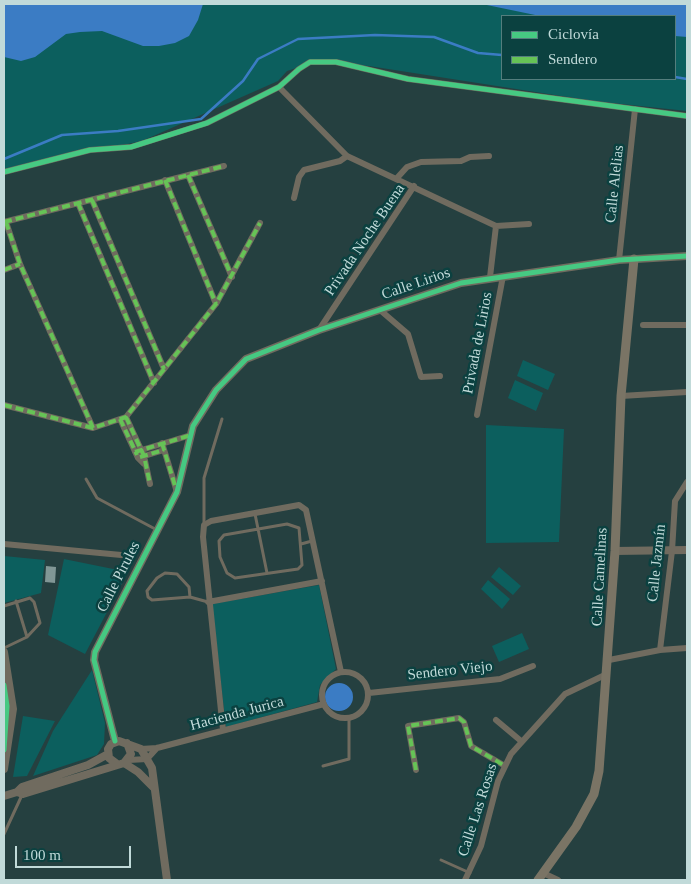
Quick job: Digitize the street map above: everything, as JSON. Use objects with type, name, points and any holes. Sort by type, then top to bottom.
[{"type":"main road","name":"Calle Camelinas","points":[[541,877],[576,827],[594,794],[599,771],[609,660],[621,396],[634,259]]},
{"type":"street","points":[[4,172],[90,150],[132,147],[159,140],[207,123],[279,87],[310,62],[336,62],[408,79],[687,116]]},
{"type":"street","points":[[279,87],[347,156],[414,186]]},
{"type":"street","name":"Calle Alelias","points":[[619,260],[635,109]]},
{"type":"street","points":[[294,198],[299,177],[304,170],[340,161],[347,156]]},
{"type":"street","points":[[397,178],[407,167],[421,162],[461,161],[470,157],[489,156]]},
{"type":"street","points":[[93,428],[20,264],[5,222],[224,166]]},
{"type":"street","points":[[188,175],[232,277]]},
{"type":"street","points":[[165,180],[216,304]]},
{"type":"street","name":"Privada Noche Buena","points":[[319,330],[414,186],[496,226],[529,224]]},
{"type":"street","points":[[92,200],[164,369]]},
{"type":"street","points":[[78,203],[154,383]]},
{"type":"street","points":[[4,405],[93,428],[123,418],[154,383],[216,304],[260,222]]},
{"type":"street","points":[[490,277],[496,226]]},
{"type":"street","name":"Calle Lirios","points":[[193,426],[216,390],[246,359],[319,330],[461,283],[490,277],[619,260],[687,256]]},
{"type":"street","points":[[4,270],[20,264]]},
{"type":"street","name":"Privada de Lirios","points":[[477,415],[503,276]]},
{"type":"street","points":[[115,292],[128,286]]},
{"type":"street","points":[[380,310],[408,334],[422,377],[440,376]]},
{"type":"street","points":[[642,324],[687,326]]},
{"type":"street","points":[[621,396],[687,392]]},
{"type":"street","points":[[123,418],[144,464],[150,484]]},
{"type":"street","name":"Calle Pirules","points":[[115,741],[94,660],[95,652],[177,492],[193,426]]},
{"type":"street","points":[[139,454],[163,447],[191,435]]},
{"type":"street","points":[[163,447],[177,492]]},
{"type":"street","name":"Calle Jazmín","points":[[660,650],[672,550],[675,501],[687,482]]},
{"type":"street","points":[[223,730],[202,537],[204,525],[211,521],[299,506],[306,510],[340,672]]},
{"type":"street","points":[[4,544],[132,556]]},
{"type":"street","points":[[615,551],[687,550]]},
{"type":"street","points":[[208,602],[322,581]]},
{"type":"street","points":[[609,660],[660,650],[687,648]]},
{"type":"street","points":[[4,651],[13,709],[4,770]]},
{"type":"street","name":"Sendero Viejo","points":[[369,693],[500,679],[533,666]]},
{"type":"street","points":[[340,672],[354,673],[360,676],[368,687],[369,693],[362,712],[349,718],[332,714],[324,704],[322,697],[325,684],[340,672]]},
{"type":"street","name":"Calle Las Rosas","points":[[466,880],[481,846],[498,781],[520,741],[565,694],[607,674]]},
{"type":"street","name":"Hacienda Jurica","points":[[141,749],[157,748],[324,704]]},
{"type":"street","points":[[416,770],[408,726],[459,718],[464,722],[472,746],[505,766]]},
{"type":"street","points":[[496,720],[520,741]]},
{"type":"street","points":[[153,787],[138,772],[123,762],[111,760],[108,754],[111,744],[115,741],[127,743],[141,749],[152,768],[153,787],[167,880]]},
{"type":"street","points":[[123,762],[130,748],[127,743]]},
{"type":"street","points":[[4,796],[123,762],[147,759],[157,748]]},
{"type":"street","points":[[20,791],[88,765],[108,754]]},
{"type":"street","points":[[541,877],[558,880]]},
{"type":"lane","points":[[204,525],[204,478],[222,419]]},
{"type":"lane","points":[[86,480],[98,498],[128,516],[158,530]]},
{"type":"lane","points":[[255,514],[267,573]]},
{"type":"lane","points":[[294,525],[299,528],[301,544],[302,565],[298,569],[235,578],[227,573],[220,557],[219,541],[224,535],[294,525]]},
{"type":"lane","points":[[301,544],[312,541]]},
{"type":"lane","points":[[190,597],[189,587],[177,574],[165,573],[157,578],[148,591],[148,597],[152,600],[190,597],[208,602]]},
{"type":"lane","points":[[4,606],[25,598],[34,602],[40,623],[35,631],[4,651]]},
{"type":"lane","points":[[16,601],[27,637]]},
{"type":"lane","points":[[323,766],[349,759],[349,718]]},
{"type":"lane","points":[[4,834],[20,791]]},
{"type":"lane","points":[[442,860],[470,873]]},
{"type":"shaded area","points":[[4,4],[687,4],[687,111],[593,101],[369,66],[312,63],[287,71],[278,81],[142,141],[4,170]]},
{"type":"shaded area","points":[[523,360],[555,374],[548,390],[517,376]]},
{"type":"shaded area","points":[[515,380],[543,393],[536,411],[508,398]]},
{"type":"shaded area","points":[[486,425],[564,429],[559,542],[486,543]]},
{"type":"shaded area","points":[[4,556],[45,560],[41,593],[4,603]]},
{"type":"shaded area","points":[[64,559],[128,572],[85,654],[48,635]]},
{"type":"shaded area","points":[[499,567],[521,586],[513,595],[491,577]]},
{"type":"shaded area","points":[[488,580],[510,599],[502,609],[481,589]]},
{"type":"shaded area","points":[[319,585],[336,669],[320,685],[317,702],[226,727],[212,604]]},
{"type":"shaded area","points":[[522,633],[529,649],[499,662],[492,646]]},
{"type":"shaded area","points":[[92,670],[105,723],[104,744],[97,755],[33,776],[53,731]]},
{"type":"shaded area","points":[[23,716],[55,721],[27,776],[13,777]]},
{"type":"water","points":[[4,4],[203,4],[198,20],[189,36],[175,43],[143,46],[102,31],[80,32],[66,34],[35,57],[21,61],[4,57]]},
{"type":"water","points":[[482,4],[687,4],[687,37],[676,36],[676,15],[535,15]]},
{"type":"water","points":[[339,683],[349,687],[353,697],[349,707],[339,711],[329,707],[325,697],[329,687]]},
{"type":"building","points":[[46,566],[56,567],[55,583],[45,582]]},
{"type":"waterway","points":[[4,159],[62,135],[118,131],[201,119],[243,81],[258,59],[298,39],[375,35],[434,37],[478,53],[501,55]]},
{"type":"waterway","points":[[676,77],[687,79]]},
{"type":"marked path","points":[[4,222],[224,166]]},
{"type":"marked path","points":[[188,175],[232,277]]},
{"type":"marked path","points":[[165,180],[216,304]]},
{"type":"marked path","points":[[92,200],[164,369]]},
{"type":"marked path","points":[[78,203],[154,383]]},
{"type":"marked path","points":[[6,222],[20,264],[93,428]]},
{"type":"marked path","points":[[4,405],[93,428],[126,417],[216,304],[260,223]]},
{"type":"marked path","points":[[4,270],[20,264]]},
{"type":"marked path","points":[[126,417],[144,456],[150,484]]},
{"type":"marked path","points":[[120,419],[137,455]]},
{"type":"marked path","points":[[135,452],[191,435]]},
{"type":"marked path","points":[[162,443],[176,489]]},
{"type":"marked path","points":[[140,457],[164,450]]},
{"type":"marked path","points":[[416,770],[408,726],[459,718],[464,722],[471,746],[505,766]]},
{"type":"cycle path","points":[[4,172],[90,150],[131,147],[207,123],[279,87],[310,62],[336,62],[408,79],[687,116]]},
{"type":"cycle path","points":[[115,741],[94,660],[95,652],[177,492],[193,426],[216,390],[246,359],[319,330],[461,283],[619,260],[687,256]]},
{"type":"cycle path","points":[[4,685],[7,706],[4,750]]}]
